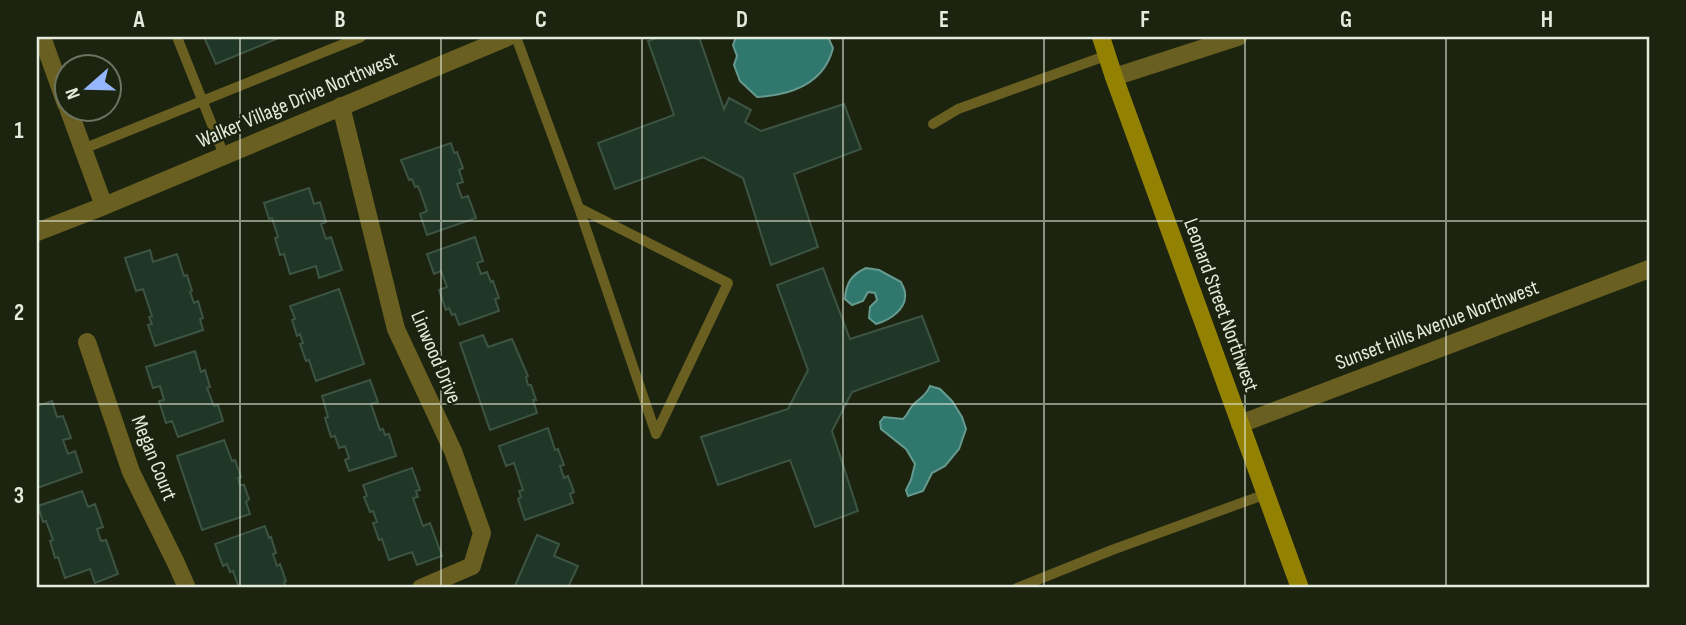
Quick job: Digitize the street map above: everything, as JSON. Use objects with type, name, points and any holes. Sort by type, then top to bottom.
[{"type":"main road","name":"Leonard Street Northwest","points":[[1101,37],[1300,588]]},
{"type":"street","points":[[42,37],[52,65]]},
{"type":"street","name":"Walker Village Drive Northwest","points":[[37,232],[508,37]]},
{"type":"street","points":[[1114,77],[1238,37]]},
{"type":"street","name":"Linwood Drive","points":[[341,106],[396,329],[453,451],[482,533],[472,566],[421,588]]},
{"type":"street","points":[[73,122],[104,206]]},
{"type":"street","name":"Sunset Hills Avenue Northwest","points":[[1240,424],[1649,269]]},
{"type":"street","name":"Megan Court","points":[[88,342],[131,472],[187,588]]},
{"type":"lane","points":[[177,37],[224,155]]},
{"type":"lane","points":[[83,149],[361,37]]},
{"type":"lane","points":[[516,37],[579,208],[656,434],[728,282],[579,208]]},
{"type":"lane","points":[[933,124],[958,110],[1108,55]]},
{"type":"lane","points":[[1017,588],[1266,494]]},
{"type":"water","points":[[736,37],[828,37],[833,48],[829,60],[814,79],[782,94],[757,97],[740,81],[734,65],[737,56],[733,45]]},
{"type":"water","points":[[866,268],[879,270],[901,282],[905,292],[900,309],[892,317],[876,324],[869,318],[870,307],[877,300],[875,293],[868,292],[863,301],[852,305],[845,299],[850,280]]},
{"type":"water","points":[[930,386],[940,389],[952,401],[966,429],[959,449],[945,466],[932,473],[923,491],[908,496],[906,490],[915,464],[906,449],[881,429],[880,422],[884,417],[903,419]]},
{"type":"building","points":[[204,37],[281,37],[216,64]]},
{"type":"building","points":[[659,37],[699,37],[724,109],[729,98],[751,110],[745,122],[761,131],[844,104],[861,149],[794,174],[818,247],[771,265],[743,178],[703,157],[615,189],[598,143],[674,115],[648,41]]},
{"type":"building","points":[[451,143],[463,168],[459,170],[463,182],[457,184],[462,198],[468,196],[476,218],[427,235],[420,214],[427,211],[418,186],[415,187],[412,179],[409,180],[401,160]]},
{"type":"building","points":[[309,188],[314,204],[320,202],[326,222],[321,224],[326,239],[331,237],[342,270],[319,278],[316,266],[290,274],[284,254],[280,255],[275,238],[278,237],[264,203]]},
{"type":"building","points":[[475,237],[483,261],[477,263],[481,274],[487,272],[491,282],[493,281],[499,298],[495,299],[499,311],[459,325],[455,314],[452,315],[449,308],[446,310],[439,290],[447,287],[441,271],[434,274],[427,254]]},
{"type":"building","points":[[150,250],[153,262],[177,254],[184,276],[187,275],[194,303],[198,301],[203,318],[200,319],[203,330],[155,346],[148,325],[152,324],[149,317],[152,316],[143,289],[136,291],[125,258]]},
{"type":"building","points":[[823,268],[850,339],[922,316],[939,361],[852,392],[832,431],[858,511],[815,527],[790,460],[718,485],[701,437],[788,409],[808,370],[777,285]]},
{"type":"building","points":[[339,289],[364,364],[316,381],[300,344],[303,343],[300,334],[297,336],[290,306]]},
{"type":"building","points":[[483,335],[488,347],[512,339],[528,376],[526,377],[536,400],[533,400],[537,413],[490,430],[460,343]]},
{"type":"building","points":[[195,351],[201,372],[205,370],[210,387],[207,388],[214,406],[218,405],[223,421],[178,437],[172,421],[166,423],[159,401],[164,400],[160,386],[153,388],[146,367]]},
{"type":"building","points":[[370,380],[378,402],[371,404],[380,430],[383,429],[385,435],[389,434],[396,456],[349,471],[345,460],[349,458],[345,446],[339,448],[335,436],[331,437],[322,396]]},
{"type":"building","points":[[52,401],[57,417],[63,416],[71,438],[63,440],[68,454],[75,451],[82,472],[37,488],[37,406]]},
{"type":"building","points":[[548,428],[555,450],[558,449],[564,465],[560,466],[564,478],[568,476],[574,492],[570,494],[573,503],[525,520],[518,499],[521,497],[519,491],[523,490],[514,463],[506,466],[499,446]]},
{"type":"building","points":[[224,440],[232,461],[235,460],[241,477],[238,478],[240,485],[244,485],[249,499],[246,502],[250,514],[202,530],[177,456]]},
{"type":"building","points":[[412,468],[420,490],[416,491],[418,497],[413,498],[423,526],[430,523],[442,556],[417,565],[412,552],[389,560],[373,523],[377,522],[364,497],[367,496],[363,485]]},
{"type":"building","points":[[82,491],[88,507],[95,504],[103,527],[97,529],[101,541],[106,540],[118,574],[95,583],[90,569],[65,578],[58,557],[55,558],[50,541],[53,540],[38,506]]},
{"type":"building","points":[[265,526],[276,553],[273,554],[277,566],[280,564],[286,581],[286,588],[239,588],[233,571],[230,572],[227,564],[223,566],[215,544]]},
{"type":"building","points":[[537,535],[559,544],[554,556],[578,566],[569,585],[573,588],[514,588]]}]
